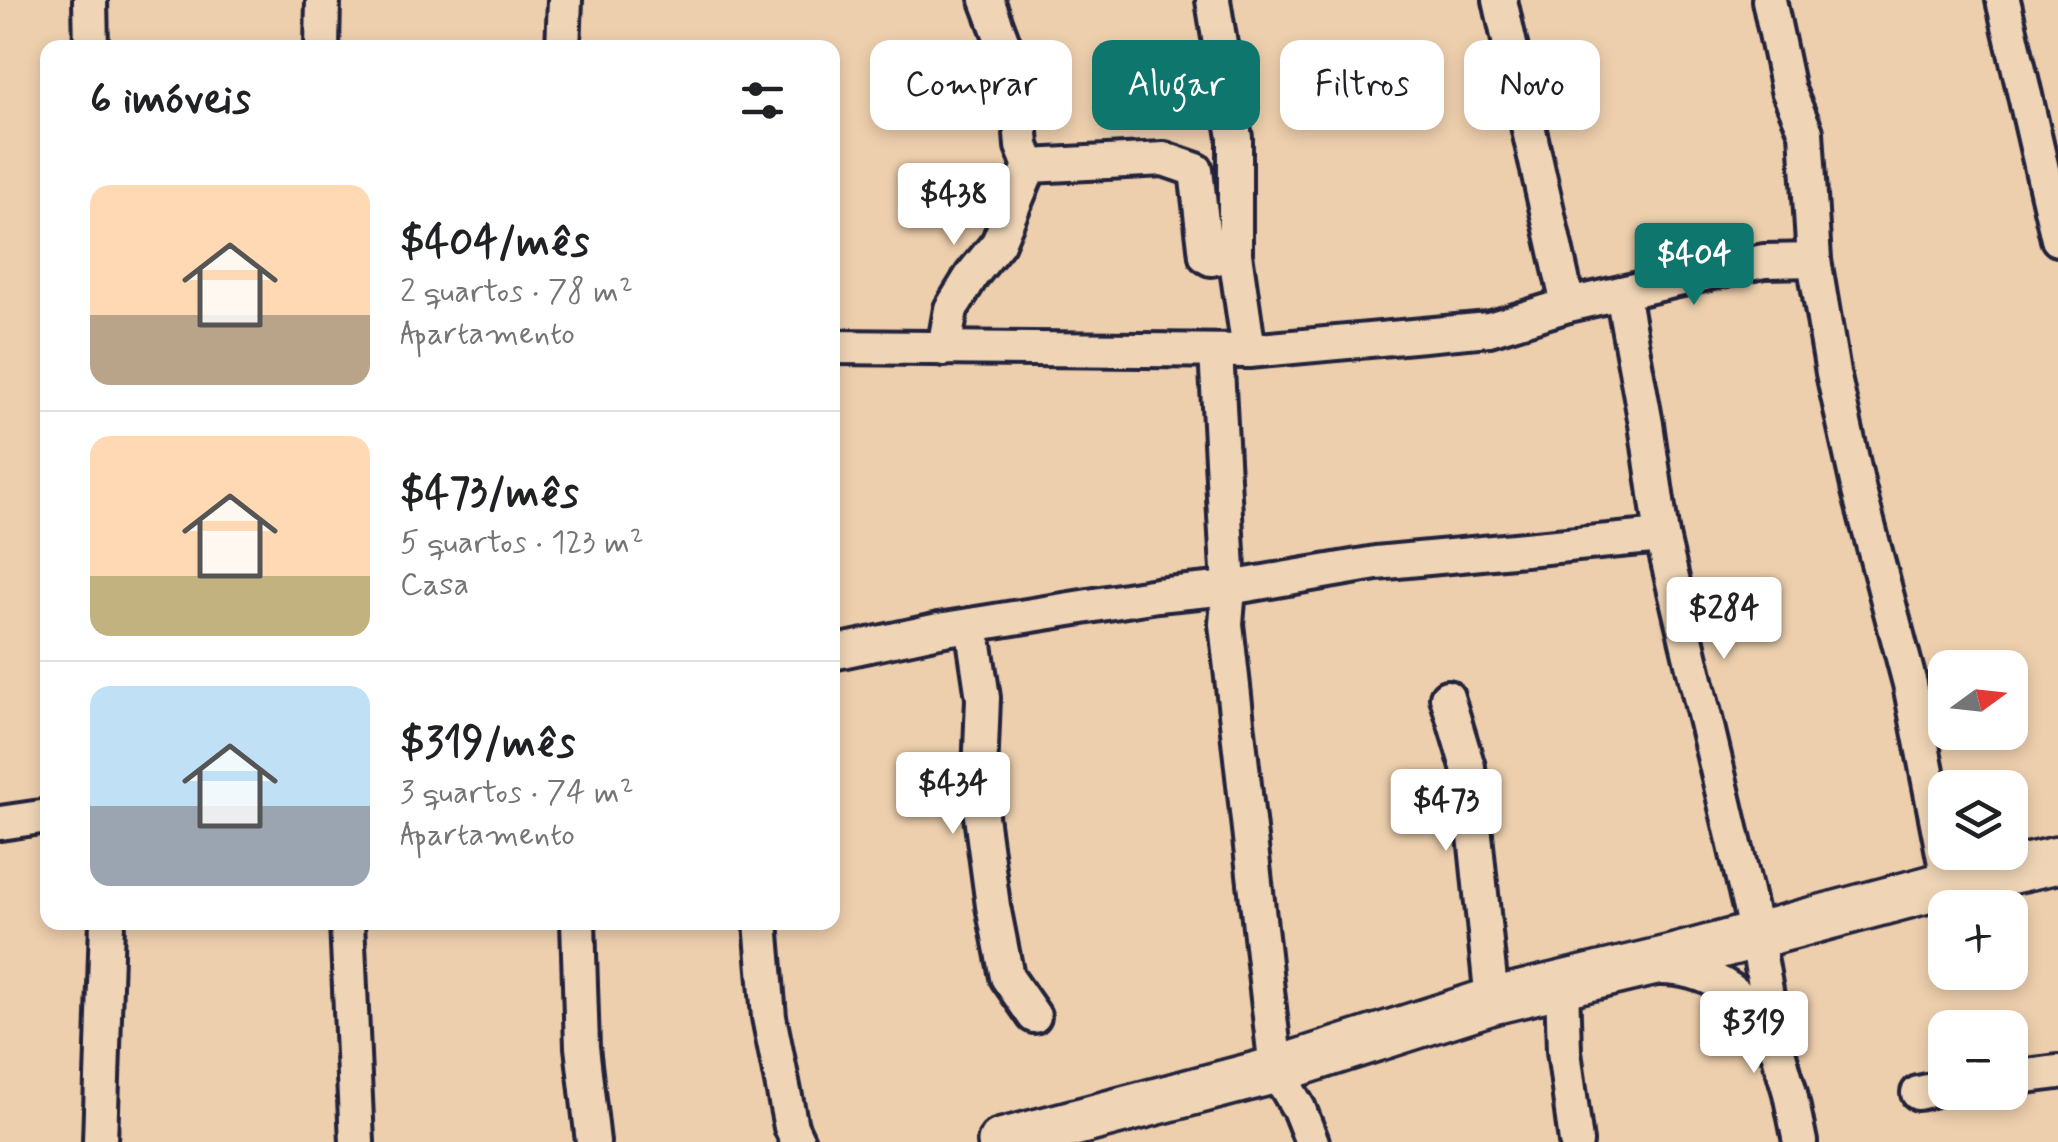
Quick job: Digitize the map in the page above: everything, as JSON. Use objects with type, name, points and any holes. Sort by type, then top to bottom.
[{"type":"street","points":[[90,0],[91,40]]},
{"type":"street","points":[[322,0],[322,40]]},
{"type":"street","points":[[563,40],[565,0]]},
{"type":"street","points":[[944,349],[950,309],[998,243],[1030,166],[1022,146],[1016,80],[987,0]]},
{"type":"street","points":[[1214,0],[1235,138],[1226,624],[1276,1070],[1312,1142]]},
{"type":"street","points":[[1500,0],[1568,305]]},
{"type":"street","points":[[1770,0],[1788,90],[1806,132],[1814,260],[1847,439],[1910,684],[1949,884]]},
{"type":"street","points":[[2003,0],[2058,239]]},
{"type":"street","points":[[1030,166],[1164,159],[1186,164],[1196,170],[1206,256],[1235,254]]},
{"type":"street","points":[[840,347],[1233,351],[1489,328],[1568,305],[1764,262],[1814,260]]},
{"type":"street","points":[[1622,293],[1662,536],[1756,934],[1774,1040],[1787,1078],[1800,1142]]},
{"type":"street","points":[[840,650],[1157,595],[1229,588],[1376,564],[1662,536]]},
{"type":"street","points":[[972,625],[983,698],[980,801],[993,906],[1007,977],[1034,1016]]},
{"type":"street","points":[[1447,697],[1468,767],[1492,1001]]},
{"type":"street","points":[[0,823],[40,817]]},
{"type":"street","points":[[1002,1142],[1094,1131],[1492,1001],[1949,884],[2058,860]]},
{"type":"street","points":[[100,1142],[107,930]]},
{"type":"street","points":[[347,930],[357,1142]]},
{"type":"street","points":[[578,930],[582,1047],[594,1142]]},
{"type":"street","points":[[762,930],[769,1017],[791,1127],[798,1142]]},
{"type":"street","points":[[1626,968],[1676,968],[1707,976],[1745,1001],[1774,1040]]},
{"type":"street","points":[[1562,984],[1564,1051],[1576,1142]]},
{"type":"street","points":[[2028,1076],[2058,1072]]}]
